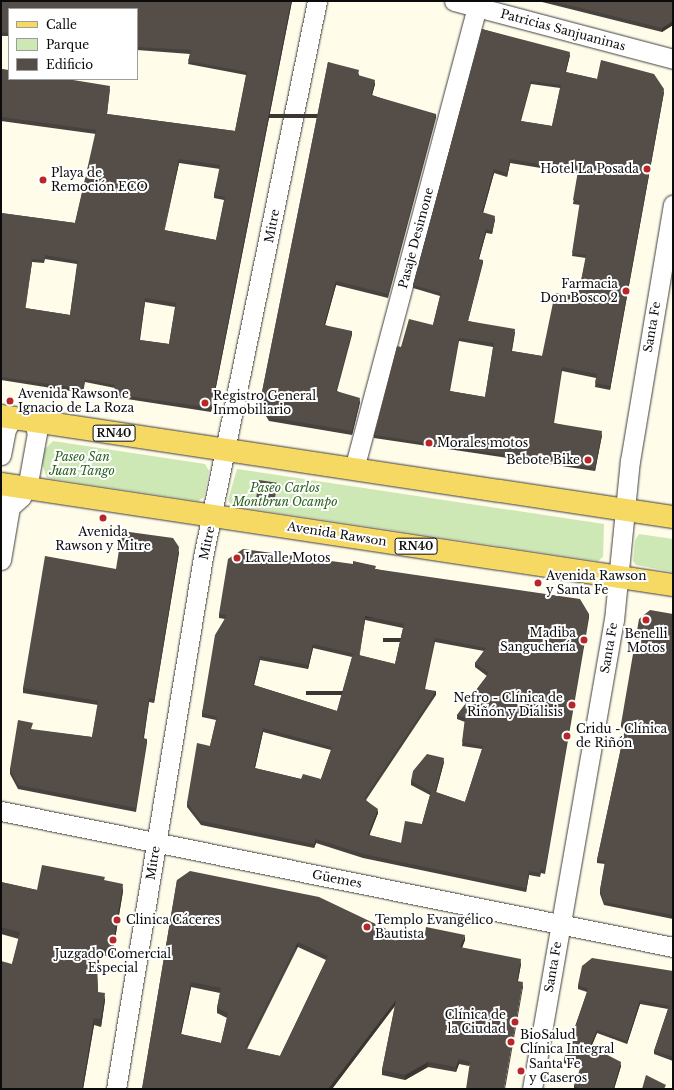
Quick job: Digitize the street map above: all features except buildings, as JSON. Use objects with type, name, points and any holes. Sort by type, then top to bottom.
[{"type":"main road","name":"RN40","points":[[16,418],[673,517]]},
{"type":"main road","name":"Avenida Rawson","points":[[1,484],[673,585]]},
{"type":"street","name":"Mitre","points":[[116,1089],[212,516],[317,1]]},
{"type":"street","name":"Patricias Sanjuaninas","points":[[454,1],[673,59]]},
{"type":"street","name":"Pasaje Desimone","points":[[354,469],[478,7]]},
{"type":"street","name":"Santa Fe","points":[[532,1089],[619,577],[630,460],[673,205]]},
{"type":"street","points":[[1,455],[6,428],[16,418],[37,433],[27,488],[5,500],[1,560]]},
{"type":"street","name":"Güemes","points":[[1,811],[673,947]]},
{"type":"green space","name":"Paseo San Juan Tango","points":[[53,441],[205,464],[209,471],[204,497],[198,501],[47,478],[41,461],[43,451]]},
{"type":"green space","name":"Paseo Carlos Montbrun Ocampo","points":[[237,469],[604,524],[603,557],[598,561],[232,506],[228,500]]},
{"type":"green space","points":[[639,534],[673,539],[673,572],[636,565],[633,561],[635,540]]},
{"type":"place","name":"Hotel La Posada","points":[[647,169]]},
{"type":"place","name":"Playa de Remoción ECO","points":[[43,180]]},
{"type":"place","name":"Farmacia Don Bosco 2","points":[[626,291]]},
{"type":"place","name":"Avenida Rawson e Ignacio de La Roza","points":[[10,401]]},
{"type":"place","name":"Registro General Inmobiliario","points":[[205,403]]},
{"type":"place","name":"Morales motos","points":[[429,443]]},
{"type":"place","name":"Bebote Bike","points":[[588,460]]},
{"type":"place","name":"Avenida Rawson y Mitre","points":[[103,518]]},
{"type":"place","name":"Lavalle Motos","points":[[237,558]]},
{"type":"place","name":"Avenida Rawson y Santa Fe","points":[[538,583]]},
{"type":"place","name":"Benelli Motos","points":[[646,620]]},
{"type":"place","name":"Madiba Sanguchería","points":[[584,640]]},
{"type":"place","name":"Nefro - Clínica de Riñón y Diálisis","points":[[572,705]]},
{"type":"place","name":"Cridu - Clínica de Riñón","points":[[567,736]]},
{"type":"place","name":"Clinica Cáceres","points":[[117,920]]},
{"type":"place","name":"Templo Evangélico Bautista","points":[[367,927]]},
{"type":"place","name":"Juzgado Comercial Especial","points":[[113,940]]},
{"type":"place","name":"Clínica de la Ciudad","points":[[515,1022]]},
{"type":"place","name":"BioSalud Clínica Integral","points":[[511,1042]]},
{"type":"place","name":"Santa Fe y Caseros","points":[[521,1071]]}]
